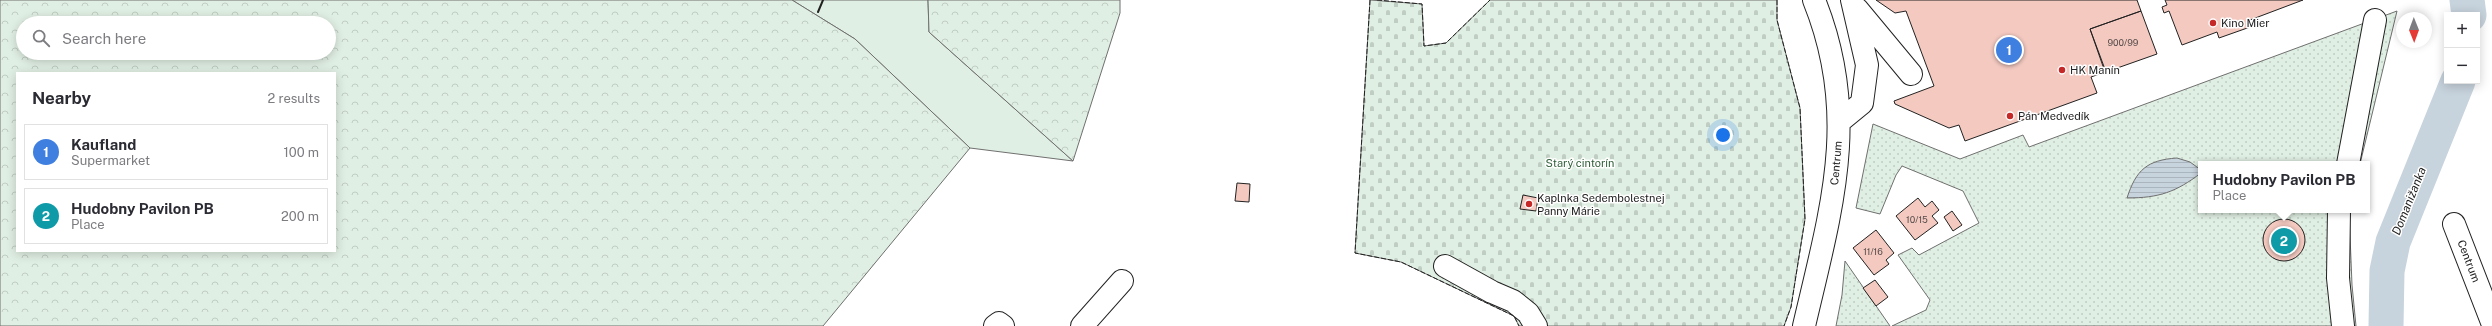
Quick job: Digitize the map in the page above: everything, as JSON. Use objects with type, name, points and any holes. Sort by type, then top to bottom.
[{"type":"street","name":"Centrum","points":[[1804,326],[1836,181],[1840,121],[1834,66],[1827,35],[1814,0]]},
{"type":"street","points":[[1840,121],[1862,102],[1867,65],[1854,4]]},
{"type":"street","points":[[1854,4],[1911,74]]},
{"type":"street","points":[[2349,161],[2375,20]]},
{"type":"street","points":[[2339,213],[2338,278],[2343,326]]},
{"type":"street","name":"Centrum","points":[[2454,224],[2492,322]]},
{"type":"street","points":[[1445,266],[1492,292],[1513,301],[1528,313],[1536,326]]},
{"type":"street","points":[[1082,326],[1122,281]]},
{"type":"street","points":[[995,326],[999,323],[1003,326]]},
{"type":"green space","points":[[0,0],[792,0],[855,39],[970,148],[823,326],[0,326]]},
{"type":"green space","points":[[792,0],[928,0],[929,32],[1073,161],[970,148],[855,39]]},
{"type":"green space","points":[[928,0],[1120,0],[1120,13],[1073,161],[929,32]]},
{"type":"green space","name":"Starý cintorín","points":[[1370,0],[1422,4],[1424,46],[1446,43],[1490,0],[1777,0],[1777,20],[1800,108],[1805,219],[1791,307],[1784,326],[1519,326],[1514,316],[1401,262],[1355,253]]},
{"type":"green space","points":[[2397,11],[2361,161],[2198,161],[2198,213],[2349,213],[2352,285],[2356,326],[1892,326],[1926,310],[1930,300],[1898,255],[1912,248],[1919,255],[1979,223],[1963,191],[1902,166],[1896,175],[1880,214],[1856,208],[1873,124],[1960,159],[2023,135],[2029,147]]},
{"type":"green space","points":[[1845,261],[1890,326],[1836,326],[1842,295]]},
{"type":"shaded area","points":[[2177,158],[2190,162],[2198,168],[2198,175],[2167,193],[2149,197],[2127,198],[2134,180],[2144,168],[2150,164]]},
{"type":"building","points":[[1876,0],[2137,0],[2141,11],[2090,29],[2105,72],[2091,77],[2097,93],[1965,141],[1959,125],[1949,128],[1895,104],[1894,101],[1934,86],[1906,11],[1895,13]]},
{"type":"building","name":"Kino Mier","points":[[2165,0],[2303,0],[2250,20],[2253,26],[2219,38],[2217,32],[2182,45],[2169,11],[2164,13],[2162,7],[2167,5]]},
{"type":"building","points":[[2141,11],[2157,54],[2106,72],[2090,29]]},
{"type":"building","points":[[1237,183],[1250,184],[1249,202],[1235,201]]},
{"type":"building","name":"Kaplnka Sedembolestnej Panny Márie","points":[[1523,195],[1538,198],[1536,211],[1520,209]]},
{"type":"building","points":[[1918,198],[1925,207],[1932,201],[1939,210],[1932,216],[1938,223],[1915,240],[1896,216]]},
{"type":"building","points":[[1952,211],[1962,225],[1953,231],[1944,217]]},
{"type":"building","points":[[2284,219],[2299,225],[2305,240],[2299,255],[2284,261],[2269,255],[2263,240],[2269,225]]},
{"type":"building","points":[[1876,230],[1894,253],[1886,260],[1889,264],[1874,275],[1853,248]]},
{"type":"building","points":[[1875,280],[1888,297],[1876,306],[1863,288]]},
{"type":"waterway","name":"Domanižanka","points":[[2467,0],[2469,12]]},
{"type":"waterway","name":"Domanižanka","points":[[2386,326],[2387,271],[2393,242],[2457,84]]},
{"type":"fence","points":[[1370,0],[1355,253],[1401,262],[1514,316],[1519,326]]},
{"type":"fence","points":[[1377,0],[1422,4],[1424,46],[1446,43],[1490,0]]},
{"type":"fence","points":[[1777,0],[1777,20],[1800,108],[1805,219],[1791,307],[1784,326]]},
{"type":"wall","points":[[818,12],[823,0]]},
{"type":"place","name":"Kino Mier","points":[[2213,23]]},
{"type":"place","name":"Kaufland","points":[[2009,50]]},
{"type":"place","name":"HK Manín","points":[[2062,70]]},
{"type":"place","name":"Pán Medvedík","points":[[2010,116]]},
{"type":"place","name":"Kaplnka Sedembolestnej Panny Márie","points":[[1529,204]]},
{"type":"place","name":"Hudobny Pavilon PB","points":[[2284,241]]}]
